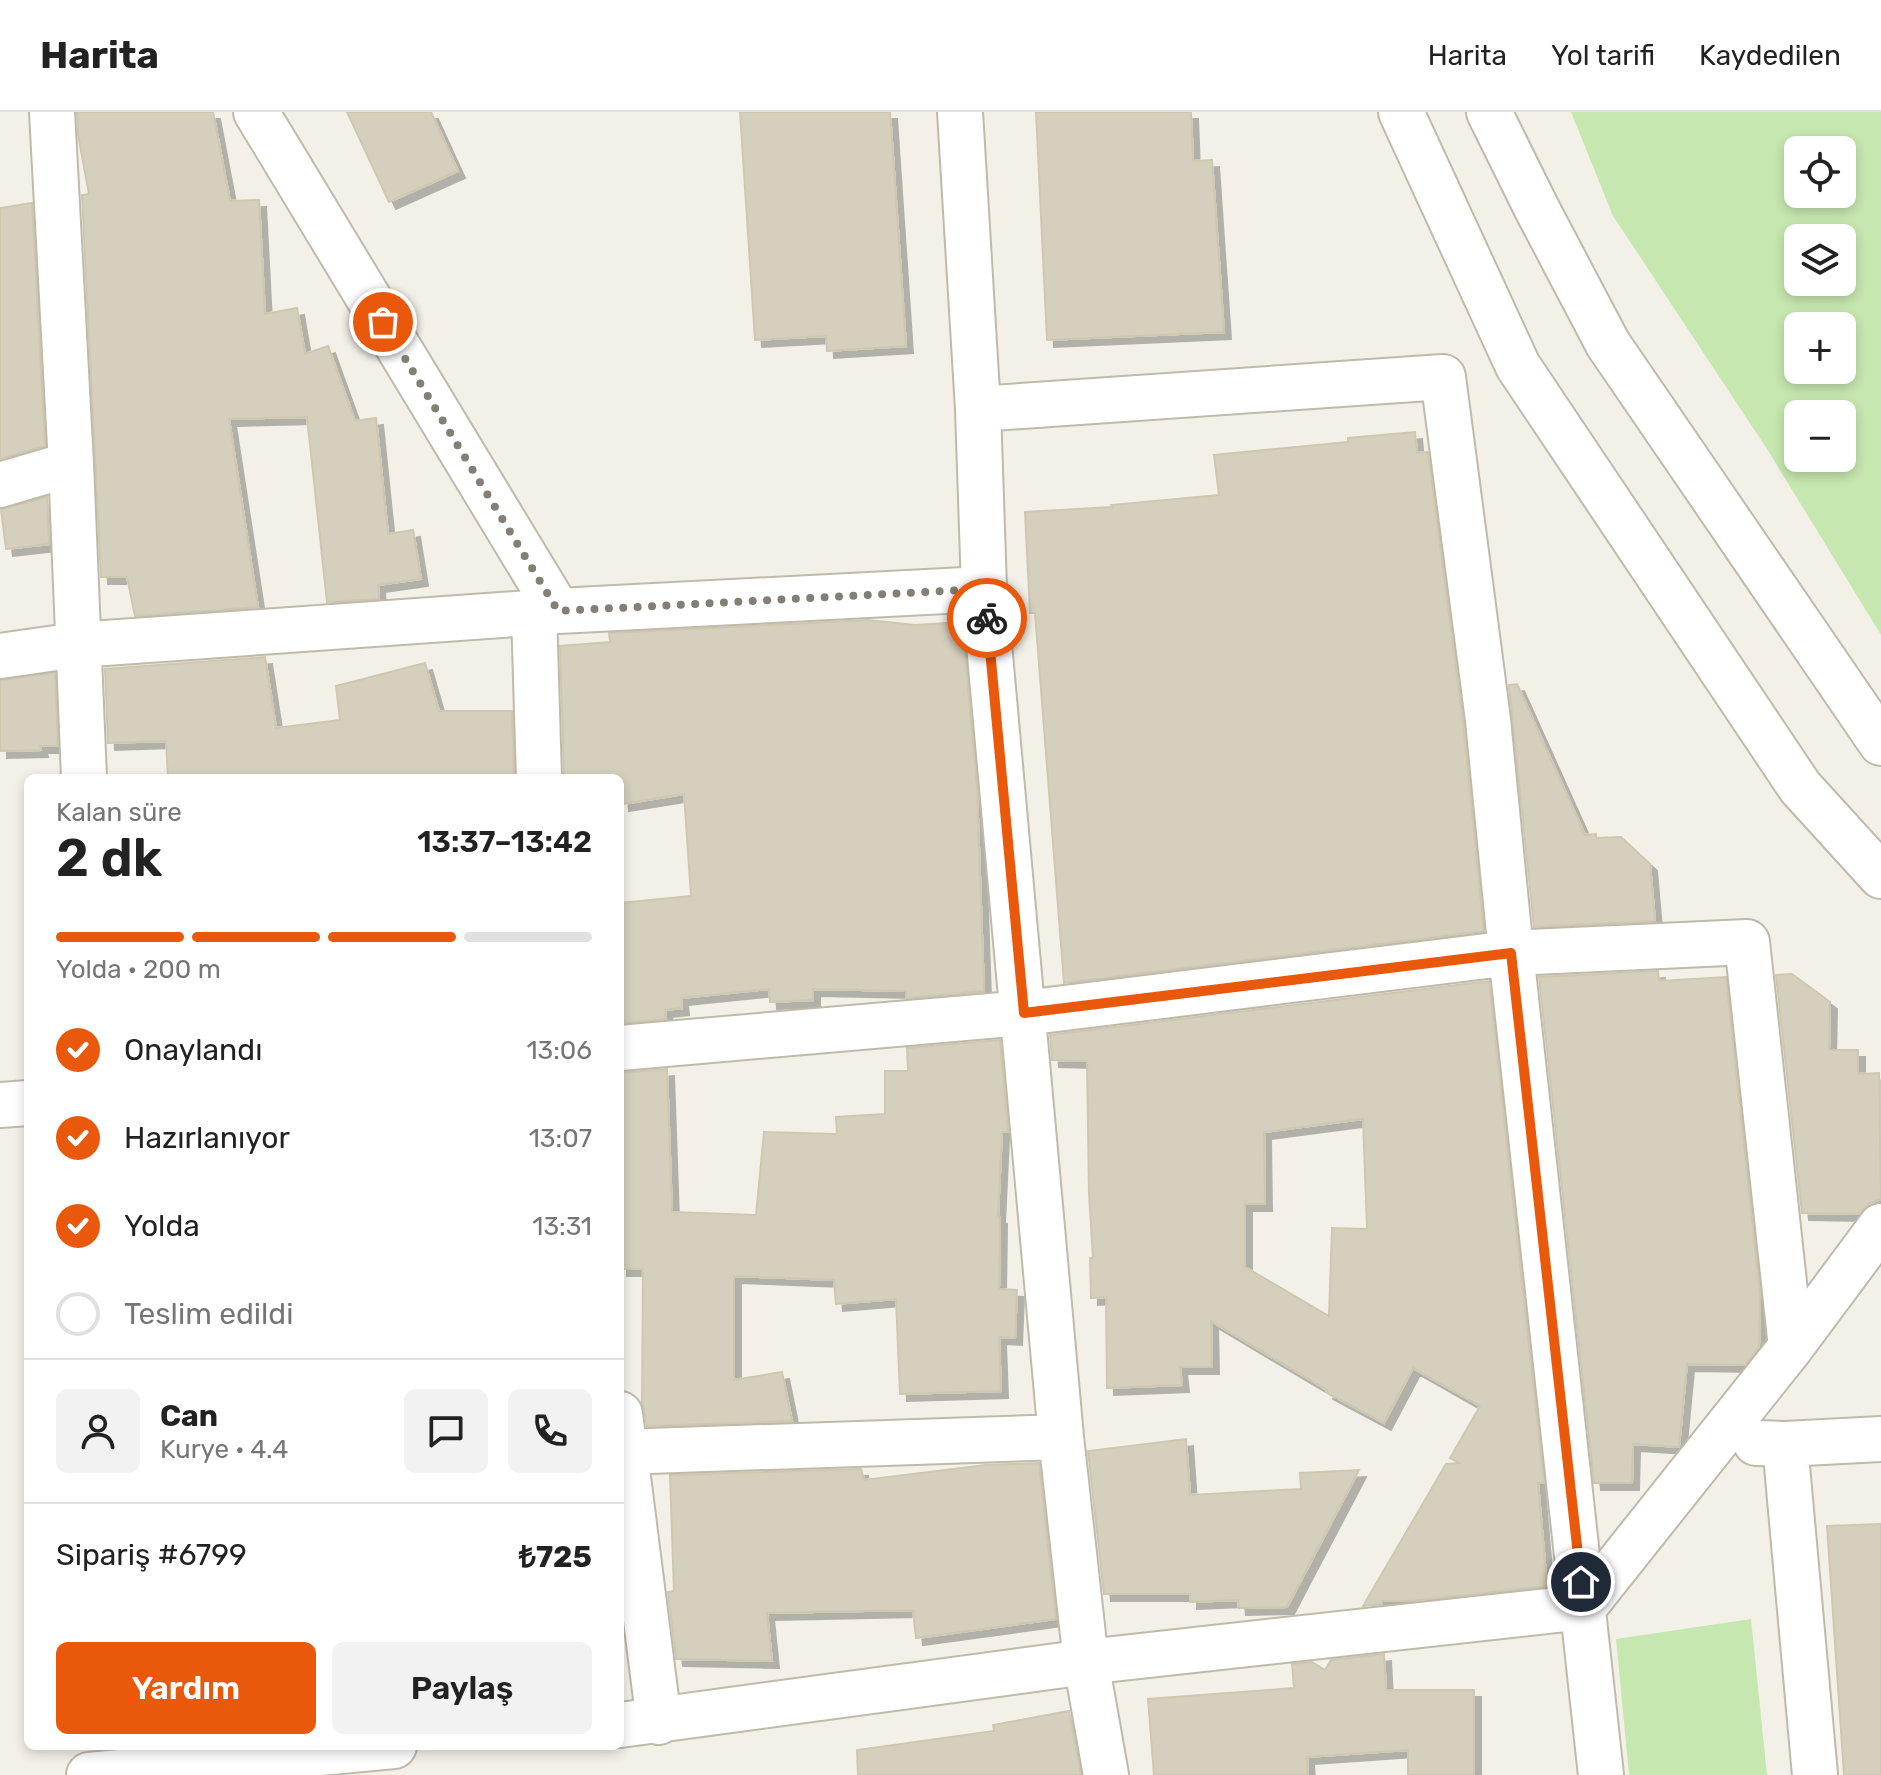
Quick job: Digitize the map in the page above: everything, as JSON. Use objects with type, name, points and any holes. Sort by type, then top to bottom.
[{"type":"street","points":[[52,112],[84,774]]},
{"type":"street","points":[[256,112],[546,611],[539,774]]},
{"type":"street","points":[[960,112],[978,409],[984,589],[1061,1437],[1086,1662],[1106,1775]]},
{"type":"street","points":[[1401,112],[1518,366],[1800,787],[1881,876]]},
{"type":"street","points":[[1489,112],[1608,344],[1881,743]]},
{"type":"street","points":[[978,409],[1443,377],[1488,720],[1601,1775]]},
{"type":"street","points":[[0,485],[71,464]]},
{"type":"street","points":[[0,656],[77,645],[546,611],[984,589]]},
{"type":"street","points":[[624,1048],[1024,1013],[1511,953],[1747,942],[1791,1347]]},
{"type":"street","points":[[0,1105],[24,1103]]},
{"type":"street","points":[[624,1485],[640,1724],[1086,1662],[1584,1607],[1791,1347],[1881,1226]]},
{"type":"street","points":[[624,1440],[1061,1437]]},
{"type":"street","points":[[1714,1441],[1785,1444],[1881,1439]]},
{"type":"street","points":[[1785,1444],[1815,1775]]},
{"type":"street","points":[[89,1775],[217,1754],[306,1750]]},
{"type":"green space","points":[[1571,112],[1881,112],[1881,635],[1767,449],[1613,216]]},
{"type":"green space","points":[[1751,1619],[1767,1775],[1629,1775],[1616,1639]]},
{"type":"building","points":[[77,112],[213,112],[230,201],[259,200],[265,314],[297,308],[305,354],[328,346],[355,421],[376,418],[388,534],[413,530],[421,579],[378,585],[379,599],[327,602],[307,417],[229,419],[258,607],[135,616],[127,577],[101,577],[82,195],[89,194]]},
{"type":"building","points":[[347,112],[431,112],[458,171],[389,202]]},
{"type":"building","points":[[740,112],[890,112],[906,346],[827,351],[826,336],[755,340]]},
{"type":"building","points":[[1036,112],[1191,112],[1193,161],[1212,160],[1224,332],[1047,340]]},
{"type":"building","points":[[32,203],[45,446],[0,459],[0,208]]},
{"type":"building","points":[[1415,432],[1417,453],[1428,452],[1463,723],[1484,931],[1064,983],[1035,613],[1030,613],[1025,512],[1112,507],[1219,495],[1214,455]]},
{"type":"building","points":[[47,497],[49,544],[6,549],[1,509]]},
{"type":"building","points":[[868,620],[915,625],[962,622],[977,788],[984,991],[906,998],[906,991],[813,989],[813,1000],[770,1002],[769,989],[681,998],[682,1008],[665,1010],[666,1019],[624,1023],[624,903],[691,896],[684,794],[624,804],[624,774],[564,774],[560,646],[610,642],[609,633]]},
{"type":"building","points":[[265,657],[276,728],[340,720],[336,686],[425,663],[439,711],[512,711],[514,774],[168,774],[166,741],[108,743],[105,669]]},
{"type":"building","points":[[55,673],[58,746],[40,746],[41,750],[0,751],[0,680]]},
{"type":"building","points":[[1517,684],[1585,835],[1621,837],[1650,864],[1655,921],[1534,927],[1509,685]]},
{"type":"building","points":[[1658,971],[1659,981],[1726,977],[1760,1294],[1759,1347],[1745,1365],[1687,1364],[1679,1447],[1633,1444],[1632,1483],[1594,1483],[1539,977]]},
{"type":"building","points":[[1792,974],[1830,1002],[1829,1050],[1858,1050],[1858,1074],[1879,1073],[1881,1199],[1870,1203],[1858,1214],[1802,1213],[1776,975]]},
{"type":"building","points":[[1489,981],[1544,1483],[1538,1483],[1547,1586],[1411,1601],[1382,1601],[1382,1604],[1363,1606],[1446,1464],[1459,1463],[1450,1458],[1480,1406],[1413,1368],[1384,1423],[1326,1392],[1211,1321],[1212,1367],[1180,1367],[1182,1385],[1107,1388],[1106,1297],[1091,1298],[1090,1258],[1093,1258],[1087,1061],[1052,1060],[1050,1035]],"holes":[[[1363,1119],[1367,1229],[1332,1228],[1329,1316],[1245,1267],[1245,1204],[1265,1204],[1264,1132]]]},
{"type":"building","points":[[1000,1040],[1008,1132],[1002,1132],[999,1289],[1017,1290],[1015,1338],[999,1337],[1001,1391],[900,1394],[896,1299],[836,1304],[834,1280],[734,1276],[734,1380],[782,1372],[792,1421],[647,1426],[642,1403],[643,1269],[624,1269],[624,1073],[667,1069],[672,1212],[756,1215],[764,1132],[837,1134],[836,1117],[885,1114],[885,1071],[908,1071],[907,1048]]},
{"type":"building","points":[[1186,1439],[1190,1495],[1301,1489],[1300,1473],[1359,1470],[1287,1607],[1239,1608],[1238,1600],[1190,1602],[1190,1594],[1104,1594],[1088,1451]]},
{"type":"building","points":[[1039,1463],[1056,1619],[916,1638],[913,1610],[767,1613],[772,1661],[676,1659],[668,1592],[674,1591],[670,1475],[861,1469],[864,1480],[986,1465]]},
{"type":"building","points":[[1881,1524],[1881,1775],[1844,1775],[1827,1526]]},
{"type":"building","points":[[1384,1654],[1386,1690],[1474,1690],[1474,1775],[1408,1775],[1408,1750],[1307,1757],[1308,1775],[1154,1775],[1148,1699],[1294,1688],[1292,1664],[1312,1662],[1325,1670],[1331,1660]]},
{"type":"building","points":[[1069,1711],[1081,1775],[858,1775],[857,1750],[994,1731],[993,1725]]},
{"type":"way so far","points":[[383,322],[558,611],[984,589],[987,618]]},
{"type":"route","points":[[987,618],[1024,1013],[1511,953],[1581,1582]]}]
